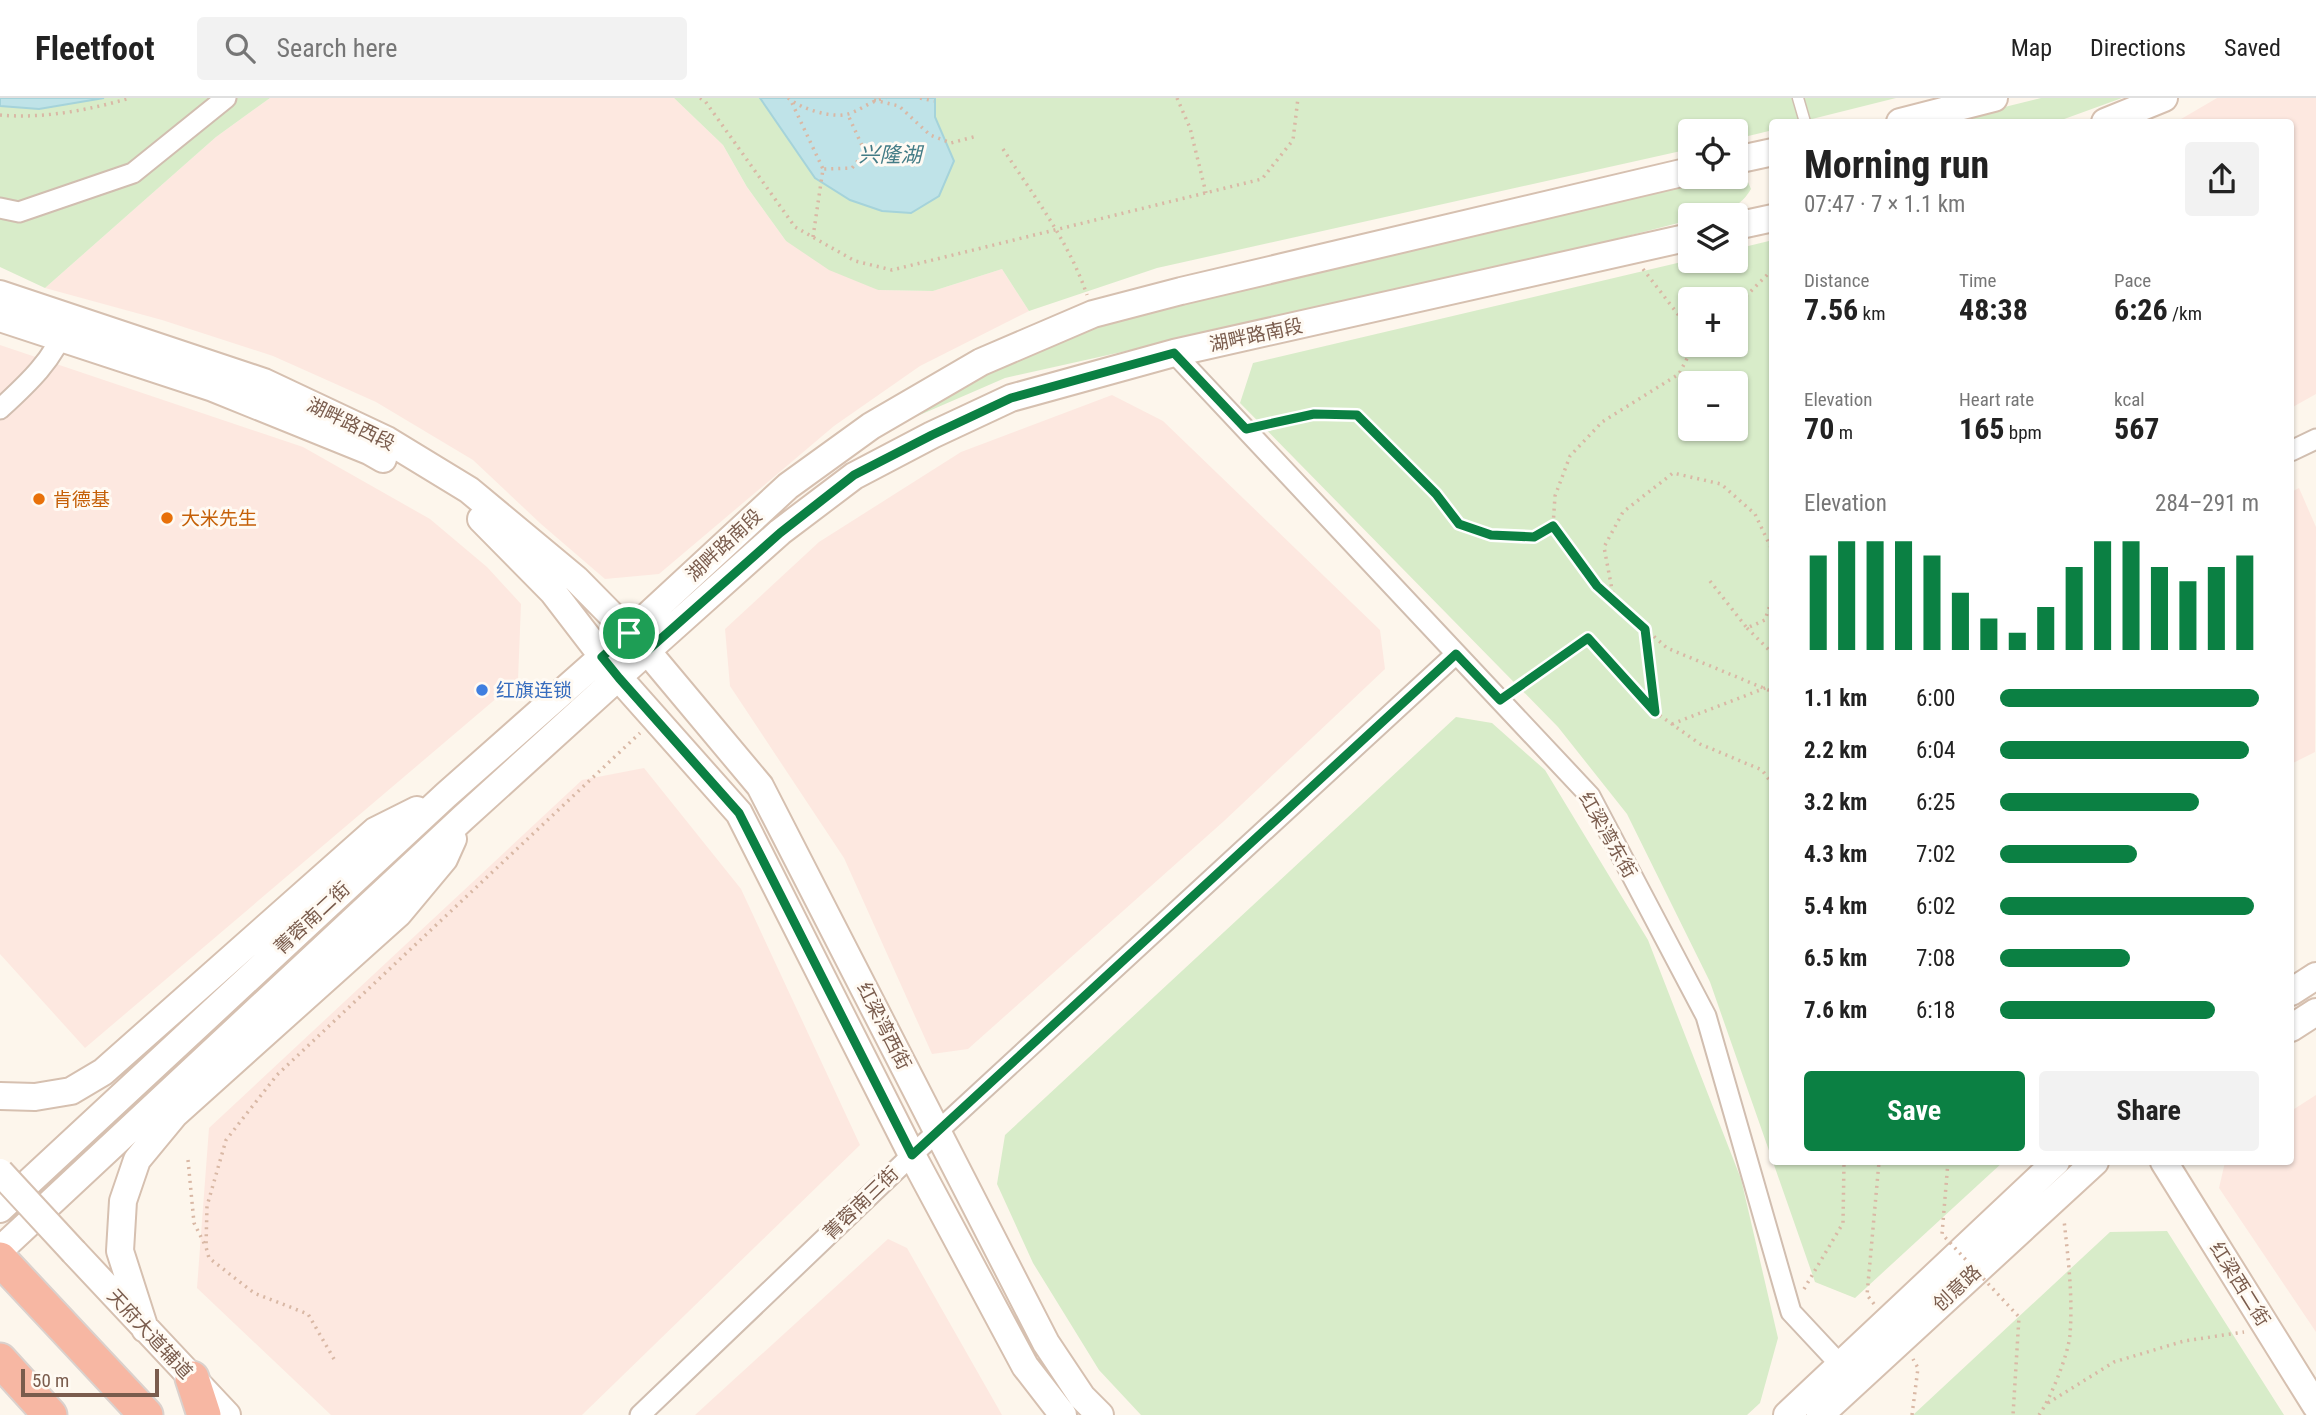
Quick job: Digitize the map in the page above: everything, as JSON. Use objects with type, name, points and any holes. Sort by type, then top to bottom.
[{"type":"highway","points":[[0,1259],[146,1415]]},
{"type":"highway","points":[[0,1360],[50,1415]]},
{"type":"highway","points":[[192,1378],[204,1415]]},
{"type":"main road","points":[[1912,119],[1994,98]]},
{"type":"main road","points":[[2112,119],[2164,98]]},
{"type":"main road","points":[[1748,157],[1769,153]]},
{"type":"main road","name":"湖畔路南段","points":[[619,678],[638,642],[788,486],[871,426],[981,362],[1093,314],[1678,174]]},
{"type":"main road","points":[[1748,223],[1769,219]]},
{"type":"main road","name":"湖畔路南段","points":[[638,642],[854,475],[1011,398],[1174,353],[1678,240]]},
{"type":"main road","name":"湖畔路西段","points":[[0,294],[65,327],[369,451],[478,515],[552,592],[619,678]]},
{"type":"main road","name":"湖畔路西段","points":[[0,317],[65,327],[264,382],[387,440],[469,490],[576,579],[638,642]]},
{"type":"main road","name":"菁蓉南二街","points":[[0,1209],[446,795],[602,657],[638,642]]},
{"type":"main road","name":"红梁湾西街","points":[[638,642],[760,786],[1046,1343],[1082,1397],[1100,1415]]},
{"type":"main road","name":"菁蓉南二街","points":[[0,1250],[463,818],[619,678]]},
{"type":"main road","name":"红梁湾西街","points":[[619,678],[739,813],[912,1155],[1025,1366],[1063,1415]]},
{"type":"main road","points":[[0,1096],[35,1097],[71,1091],[103,1072],[375,831],[446,795]]},
{"type":"main road","points":[[145,1329],[120,1251],[123,1201],[137,1160],[175,1114],[399,914],[444,859],[463,818]]},
{"type":"main road","points":[[2294,990],[2316,976]]},
{"type":"main road","points":[[2294,1026],[2316,1012]]},
{"type":"main road","name":"创意路","points":[[1820,1415],[1886,1322],[2053,1165]]},
{"type":"main road","name":"创意路","points":[[1787,1415],[1848,1373],[2092,1165]]},
{"type":"main road","name":"红梁西二街","points":[[2166,1165],[2316,1406]]},
{"type":"main road","name":"天府大道辅道","points":[[0,1172],[227,1415]]},
{"type":"street","points":[[0,208],[19,212],[133,173],[226,98]]},
{"type":"street","points":[[0,409],[29,383],[65,327]]},
{"type":"street","name":"红梁湾东街","points":[[1174,353],[1590,796],[1706,1016],[1791,1312],[1848,1373]]},
{"type":"street","points":[[2294,450],[2316,439]]},
{"type":"street","name":"菁蓉南三街","points":[[640,1415],[912,1155],[1456,654]]},
{"type":"lane","points":[[1798,98],[1804,119]]},
{"type":"path","points":[[0,115],[25,117],[101,107],[130,98]]},
{"type":"path","points":[[700,98],[705,101],[795,227],[855,261],[891,270],[1262,179],[1293,140],[1298,98]]},
{"type":"path","points":[[790,99],[811,111],[848,115],[874,100],[886,98]]},
{"type":"path","points":[[920,98],[933,101]]},
{"type":"path","points":[[1177,98],[1190,128],[1206,193]]},
{"type":"path","points":[[790,99],[823,169],[813,237]]},
{"type":"path","points":[[874,100],[899,106],[930,135],[951,144],[976,136]]},
{"type":"path","points":[[823,169],[852,168],[865,152],[848,115]]},
{"type":"path","points":[[1003,149],[1079,270],[1093,314]]},
{"type":"path","points":[[1629,251],[1678,316]]},
{"type":"path","points":[[1748,294],[1769,273]]},
{"type":"path","points":[[1688,357],[1679,374],[1602,422],[1570,456],[1555,496],[1553,526],[1597,586],[1667,648],[1769,690]]},
{"type":"path","points":[[1246,429],[1314,414],[1357,415],[1436,494],[1459,524],[1491,535],[1534,537],[1553,526]]},
{"type":"path","points":[[1615,602],[1604,547],[1623,512],[1673,473],[1721,484],[1755,514],[1769,544]]},
{"type":"path","points":[[1710,581],[1747,628],[1769,650]]},
{"type":"path","points":[[1747,628],[1765,620],[1769,608]]},
{"type":"path","points":[[1645,629],[1655,712]]},
{"type":"path","points":[[1500,700],[1588,638],[1655,712],[1700,744],[1762,771],[1769,780]]},
{"type":"path","points":[[1672,724],[1769,686]]},
{"type":"path","points":[[206,1247],[207,1206],[226,1140],[277,1075],[655,718]]},
{"type":"path","points":[[188,1160],[194,1223],[209,1258],[254,1293],[308,1314],[334,1359]]},
{"type":"path","points":[[1791,1312],[1843,1223],[1844,1165]]},
{"type":"path","points":[[1879,1165],[1867,1294],[1886,1322]]},
{"type":"path","points":[[1948,1165],[1942,1234],[2019,1317],[2013,1415]]},
{"type":"path","points":[[2039,1415],[2048,1403],[2070,1337],[2067,1251],[2061,1194]]},
{"type":"path","points":[[2048,1403],[2114,1362],[2183,1341],[2268,1329]]},
{"type":"shaded area","points":[[270,98],[674,98],[723,145],[747,187],[786,241],[878,290],[933,291],[1002,269],[1029,311],[920,366],[834,426],[659,574],[605,579],[473,460],[376,402],[273,356],[162,320],[45,288],[216,137]]},
{"type":"shaded area","points":[[2217,98],[2316,98],[2316,394],[2294,406],[2294,119],[2181,119]]},
{"type":"shaded area","points":[[0,345],[303,447],[430,519],[487,567],[521,604],[518,680],[85,1048],[0,954]]},
{"type":"shaded area","points":[[1112,395],[1163,421],[1380,630],[1385,669],[1224,821],[968,1049],[932,1054],[844,858],[730,686],[725,629],[819,542],[961,452]]},
{"type":"shaded area","points":[[2299,488],[2316,527],[2315,752],[2294,762],[2294,490]]},
{"type":"shaded area","points":[[644,768],[741,889],[860,1145],[582,1415],[331,1415],[197,1288],[209,1128],[582,780]]},
{"type":"shaded area","points":[[2316,1095],[2316,1332],[2219,1188],[2224,1165],[2294,1165],[2294,1109]]},
{"type":"shaded area","points":[[888,1239],[907,1248],[1002,1415],[695,1415]]},
{"type":"green space","points":[[0,98],[270,98],[216,137],[45,288],[0,267]]},
{"type":"green space","points":[[674,98],[1896,98],[1812,119],[1769,119],[1769,131],[1748,136],[1748,119],[1678,119],[1678,152],[1157,268],[1029,311],[1002,269],[933,291],[878,290],[829,270],[786,241],[747,187],[723,145]]},
{"type":"green space","points":[[2041,98],[2122,98],[2064,119],[1956,119]]},
{"type":"green space","points":[[1678,182],[1678,189],[1748,189],[1748,182],[1751,189],[1739,203],[1678,203],[1678,223],[1526,262],[1005,378],[899,424],[896,417],[1086,326]]},
{"type":"green space","points":[[1769,241],[1769,1151],[1710,982],[1627,814],[1558,727],[1240,403],[1253,363],[1678,263],[1678,273],[1748,273],[1748,246]]},
{"type":"green space","points":[[1456,717],[1492,723],[1545,770],[1648,940],[1741,1179],[1778,1338],[1760,1403],[1747,1415],[1141,1415],[1099,1370],[1033,1263],[997,1184],[1005,1135]]},
{"type":"green space","points":[[1774,1165],[2000,1165],[1855,1298],[1815,1282]]},
{"type":"green space","points":[[2167,1231],[2284,1415],[1913,1415],[2110,1232]]},
{"type":"water","points":[[0,98],[104,98],[39,109],[0,106]]},
{"type":"water","name":"兴隆湖","points":[[760,98],[935,98],[935,117],[954,161],[939,196],[911,213],[882,211],[850,200],[815,178]]},
{"type":"place","name":"肯德基","points":[[39,499]]},
{"type":"place","name":"大米先生","points":[[167,518]]},
{"type":"place","name":"红旗连锁","points":[[482,690]]},
{"type":"route","points":[[1174,353],[1246,429],[1314,414],[1357,415],[1436,494],[1459,524],[1491,535],[1534,537],[1553,526],[1597,586],[1645,629],[1655,712],[1588,638],[1500,700],[1456,654],[912,1155],[739,813],[602,657],[629,633],[647,651],[780,533],[854,475],[1011,398],[1174,353]]}]
